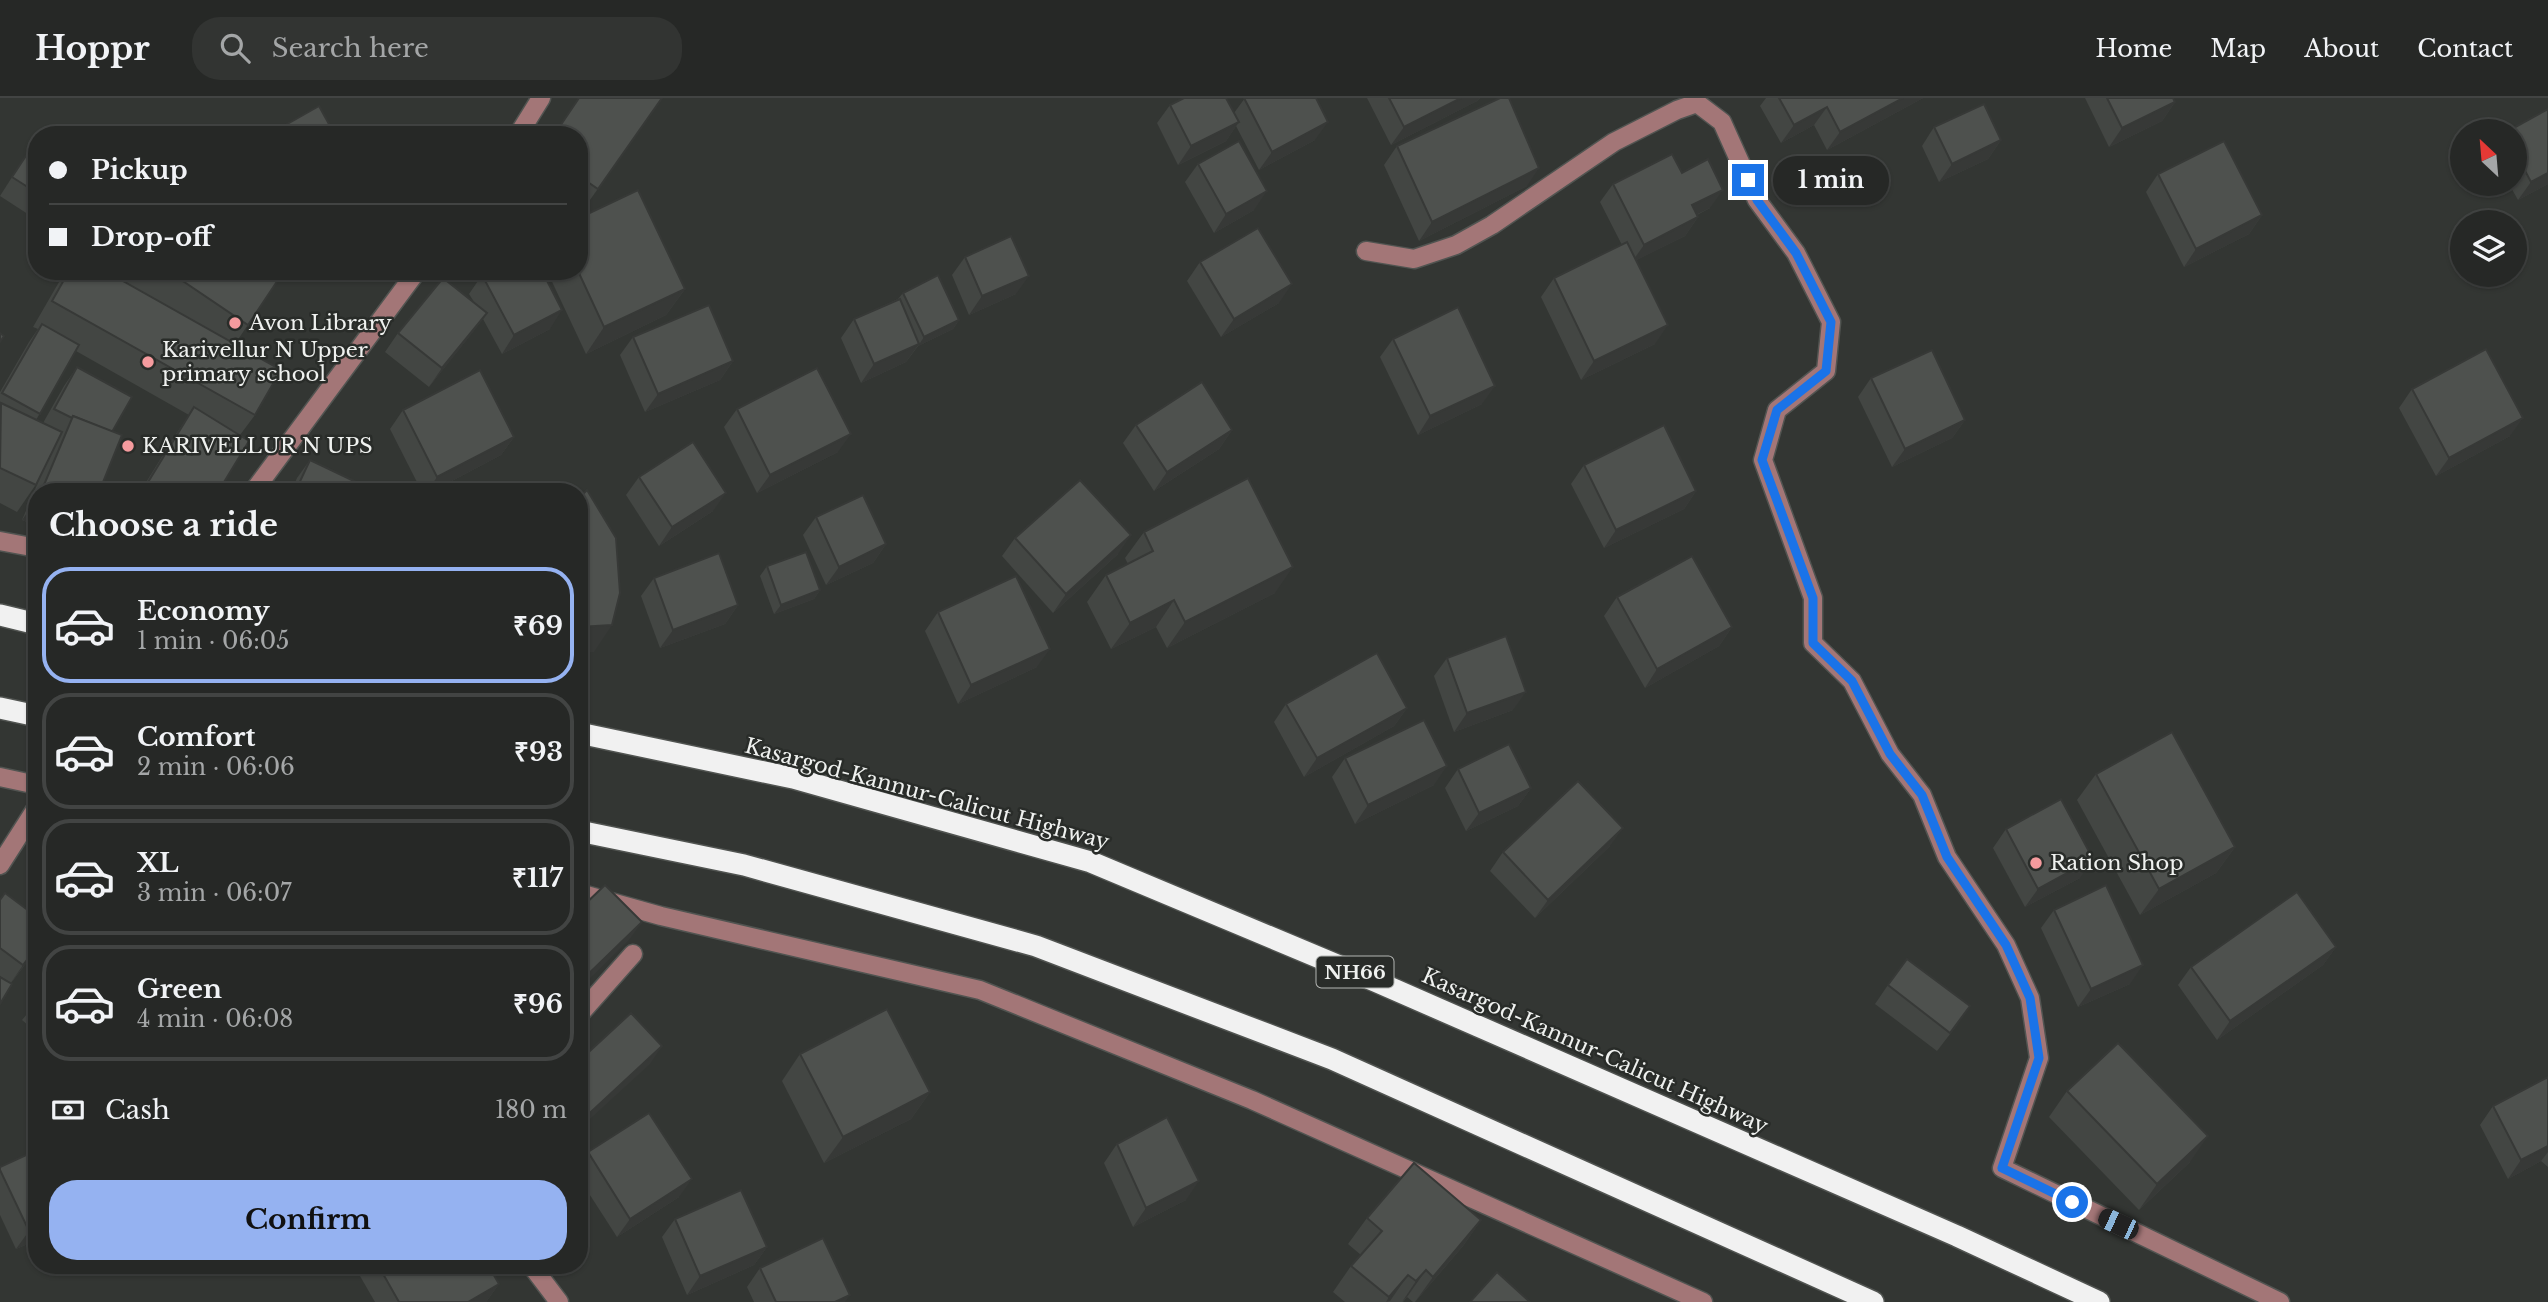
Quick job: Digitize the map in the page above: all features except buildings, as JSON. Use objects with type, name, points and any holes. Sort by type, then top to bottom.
[{"type":"highway","points":[[0,615],[28,622]]},
{"type":"highway","points":[[2,709],[28,714]]},
{"type":"highway","name":"Kasargod-Kannur-Calicut Highway","points":[[588,735],[793,778],[1091,862],[1375,981],[1957,1236],[2099,1302]]},
{"type":"highway","points":[[588,833],[744,866],[1036,946],[1332,1059],[1873,1302]]},
{"type":"street","points":[[524,126],[541,98]]},
{"type":"street","points":[[1366,251],[1414,259],[1456,245],[1492,225],[1614,142],[1677,110],[1697,103],[1722,122],[1757,200],[1796,253],[1831,322],[1826,371],[1777,410],[1762,460],[1813,598],[1813,643],[1852,681],[1890,754],[1922,795],[1947,857],[2006,945],[2030,998],[2039,1058],[2002,1168],[2280,1302]]},
{"type":"street","points":[[260,483],[410,280]]},
{"type":"street","points":[[0,541],[28,546]]},
{"type":"street","points":[[0,777],[28,783]]},
{"type":"street","points":[[0,865],[28,821]]},
{"type":"street","points":[[588,896],[661,916],[980,990],[1252,1100],[1703,1302]]},
{"type":"street","points":[[588,1005],[633,954]]},
{"type":"street","points":[[538,1274],[559,1302]]},
{"type":"place","name":"Avon Library","points":[[235,323]]},
{"type":"place","name":"Karivellur N Upper primary school","points":[[148,362]]},
{"type":"place","name":"KARIVELLUR N UPS","points":[[128,446]]},
{"type":"place","name":"Ration Shop","points":[[2036,863]]},
{"type":"route","points":[[1748,180],[1757,200],[1796,253],[1831,322],[1826,371],[1777,410],[1762,460],[1813,598],[1813,643],[1852,681],[1890,754],[1922,795],[1947,857],[2006,945],[2030,998],[2039,1058],[2002,1168],[2072,1202]]}]
